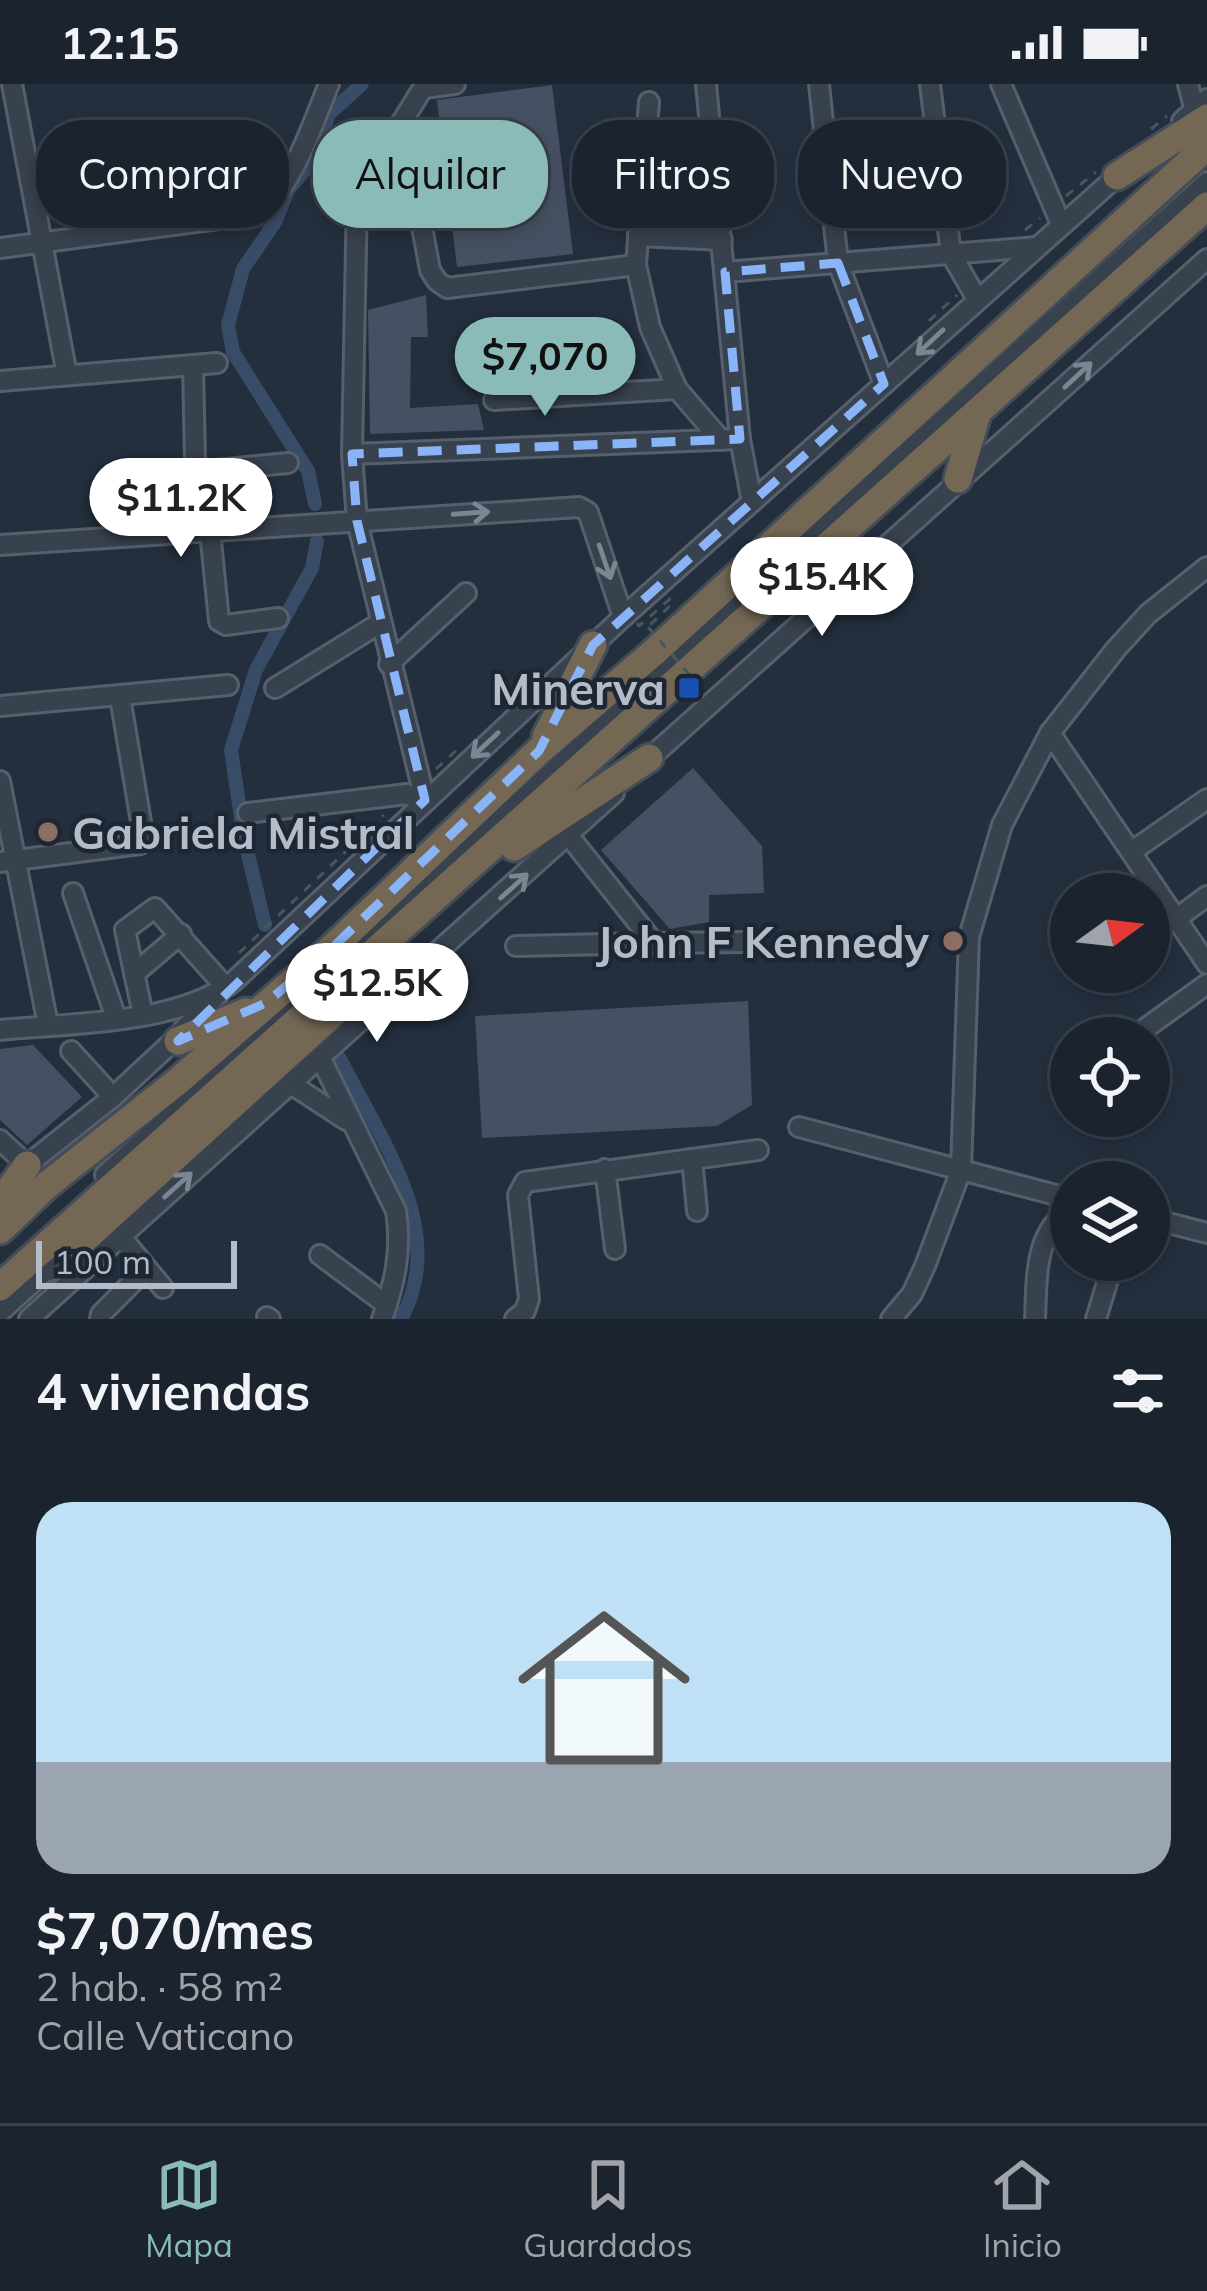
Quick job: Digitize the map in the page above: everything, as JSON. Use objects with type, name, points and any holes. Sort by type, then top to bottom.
[{"type":"highway","points":[[1118,176],[1198,102]]},
{"type":"highway","points":[[0,1230],[47,1185],[177,1082],[333,947],[539,752],[1207,146]]},
{"type":"highway","points":[[0,1287],[1207,206]]},
{"type":"highway","points":[[958,479],[978,413]]},
{"type":"highway","points":[[539,752],[593,645]]},
{"type":"highway","points":[[88,1250],[642,724],[660,696]]},
{"type":"highway","points":[[510,850],[649,758]]},
{"type":"highway","points":[[180,1035],[266,1003]]},
{"type":"highway","points":[[0,1203],[27,1166]]},
{"type":"street","points":[[12,84],[67,375]]},
{"type":"street","points":[[0,248],[259,214],[297,159],[329,84]]},
{"type":"street","points":[[424,801],[357,521],[352,454],[357,194],[423,86],[455,84]]},
{"type":"street","points":[[706,84],[725,272],[730,439],[752,502]]},
{"type":"street","points":[[819,84],[838,263],[884,384]]},
{"type":"street","points":[[931,84],[951,254],[977,299]]},
{"type":"street","points":[[1001,84],[1061,224]]},
{"type":"street","points":[[649,102],[636,265],[650,327],[677,389],[730,439]]},
{"type":"street","points":[[0,1245],[178,1093],[1207,167]]},
{"type":"street","points":[[0,1184],[113,1097],[219,992],[593,645],[631,621],[752,502],[1118,176]]},
{"type":"street","points":[[0,1272],[186,1099],[1207,182]]},
{"type":"street","points":[[422,228],[430,270],[447,287],[636,265]]},
{"type":"street","points":[[638,236],[722,240]]},
{"type":"street","points":[[725,272],[1037,247]]},
{"type":"street","points":[[0,1312],[43,1273],[121,1237],[1207,259]]},
{"type":"street","points":[[0,381],[217,363]]},
{"type":"street","points":[[194,365],[195,460],[199,468],[288,463]]},
{"type":"street","points":[[494,400],[677,389]]},
{"type":"street","points":[[352,454],[730,439]]},
{"type":"street","points":[[0,545],[584,508],[631,621]]},
{"type":"street","points":[[210,531],[220,623],[278,618]]},
{"type":"street","points":[[891,1319],[912,1294],[961,1171],[969,938],[1002,826],[1050,733],[1148,614],[1200,572],[1207,597]]},
{"type":"street","points":[[389,664],[466,593]]},
{"type":"street","points":[[275,688],[380,623]]},
{"type":"street","points":[[0,706],[228,686]]},
{"type":"street","points":[[8,861],[140,844],[143,834],[120,697]]},
{"type":"street","points":[[1050,733],[1207,964]]},
{"type":"street","points":[[0,782],[8,861],[48,1025]]},
{"type":"street","points":[[248,813],[406,794],[424,801]]},
{"type":"street","points":[[1131,853],[1207,799]]},
{"type":"street","points":[[569,836],[653,943]]},
{"type":"street","points":[[73,893],[116,1018]]},
{"type":"street","points":[[1176,919],[1207,896]]},
{"type":"street","points":[[151,1014],[134,974],[125,935],[129,925],[155,908],[217,975],[219,992]]},
{"type":"street","points":[[134,974],[182,934]]},
{"type":"street","points":[[516,946],[746,942]]},
{"type":"street","points":[[1161,1017],[1207,984]]},
{"type":"street","points":[[0,1030],[151,1014],[219,992]]},
{"type":"street","points":[[151,1014],[173,1018],[180,1035]]},
{"type":"street","points":[[71,1051],[113,1097]]},
{"type":"street","points":[[320,1255],[384,1312],[398,1250],[396,1211],[322,1059]]},
{"type":"street","points":[[291,1084],[350,1122]]},
{"type":"street","points":[[799,1127],[1050,1194]]},
{"type":"street","points":[[0,1140],[27,1166]]},
{"type":"street","points":[[515,1319],[530,1299],[518,1195],[521,1186],[530,1180],[758,1150]]},
{"type":"street","points":[[692,1159],[697,1211]]},
{"type":"street","points":[[605,1169],[615,1249]]},
{"type":"street","points":[[1170,1223],[1207,1233]]},
{"type":"street","points":[[1034,1319],[1037,1262],[1050,1232]]},
{"type":"street","points":[[121,1237],[163,1288]]},
{"type":"street","points":[[28,1319],[88,1250]]},
{"type":"street","points":[[100,1319],[146,1269]]},
{"type":"street","points":[[1096,1319],[1108,1281]]},
{"type":"path","points":[[1139,138],[1198,102]]},
{"type":"path","points":[[631,621],[670,599],[673,603],[648,627],[702,689]]},
{"type":"highlighted area","points":[[838,263],[884,384],[593,645],[539,751],[333,947],[266,1003],[178,1041],[425,800],[357,521],[352,454],[740,439],[725,272]]},
{"type":"building","points":[[552,85],[573,254],[457,267],[452,228],[548,228],[548,120],[439,120],[437,100]]},
{"type":"building","points":[[426,295],[428,337],[411,337],[410,408],[478,404],[484,430],[370,434],[368,310]]},
{"type":"building","points":[[693,768],[762,846],[764,893],[709,895],[709,922],[670,929],[601,850]]},
{"type":"building","points":[[748,1001],[752,1105],[717,1126],[482,1138],[475,1016]]},
{"type":"building","points":[[33,1045],[82,1097],[27,1145],[0,1120],[0,1049]]},
{"type":"waterway","points":[[315,504],[308,471],[233,352],[228,325],[243,269],[275,222],[288,190],[311,163],[329,114],[362,84]]},
{"type":"waterway","points":[[265,925],[244,838],[231,750],[256,670],[312,568],[317,541]]},
{"type":"waterway","points":[[340,1059],[389,1152],[414,1219],[418,1252],[414,1286],[401,1319]]},
{"type":"place","name":"Minerva","points":[[689,688]]},
{"type":"place","name":"Gabriela Mistral","points":[[48,832]]},
{"type":"place","name":"John F Kennedy","points":[[953,941]]}]
